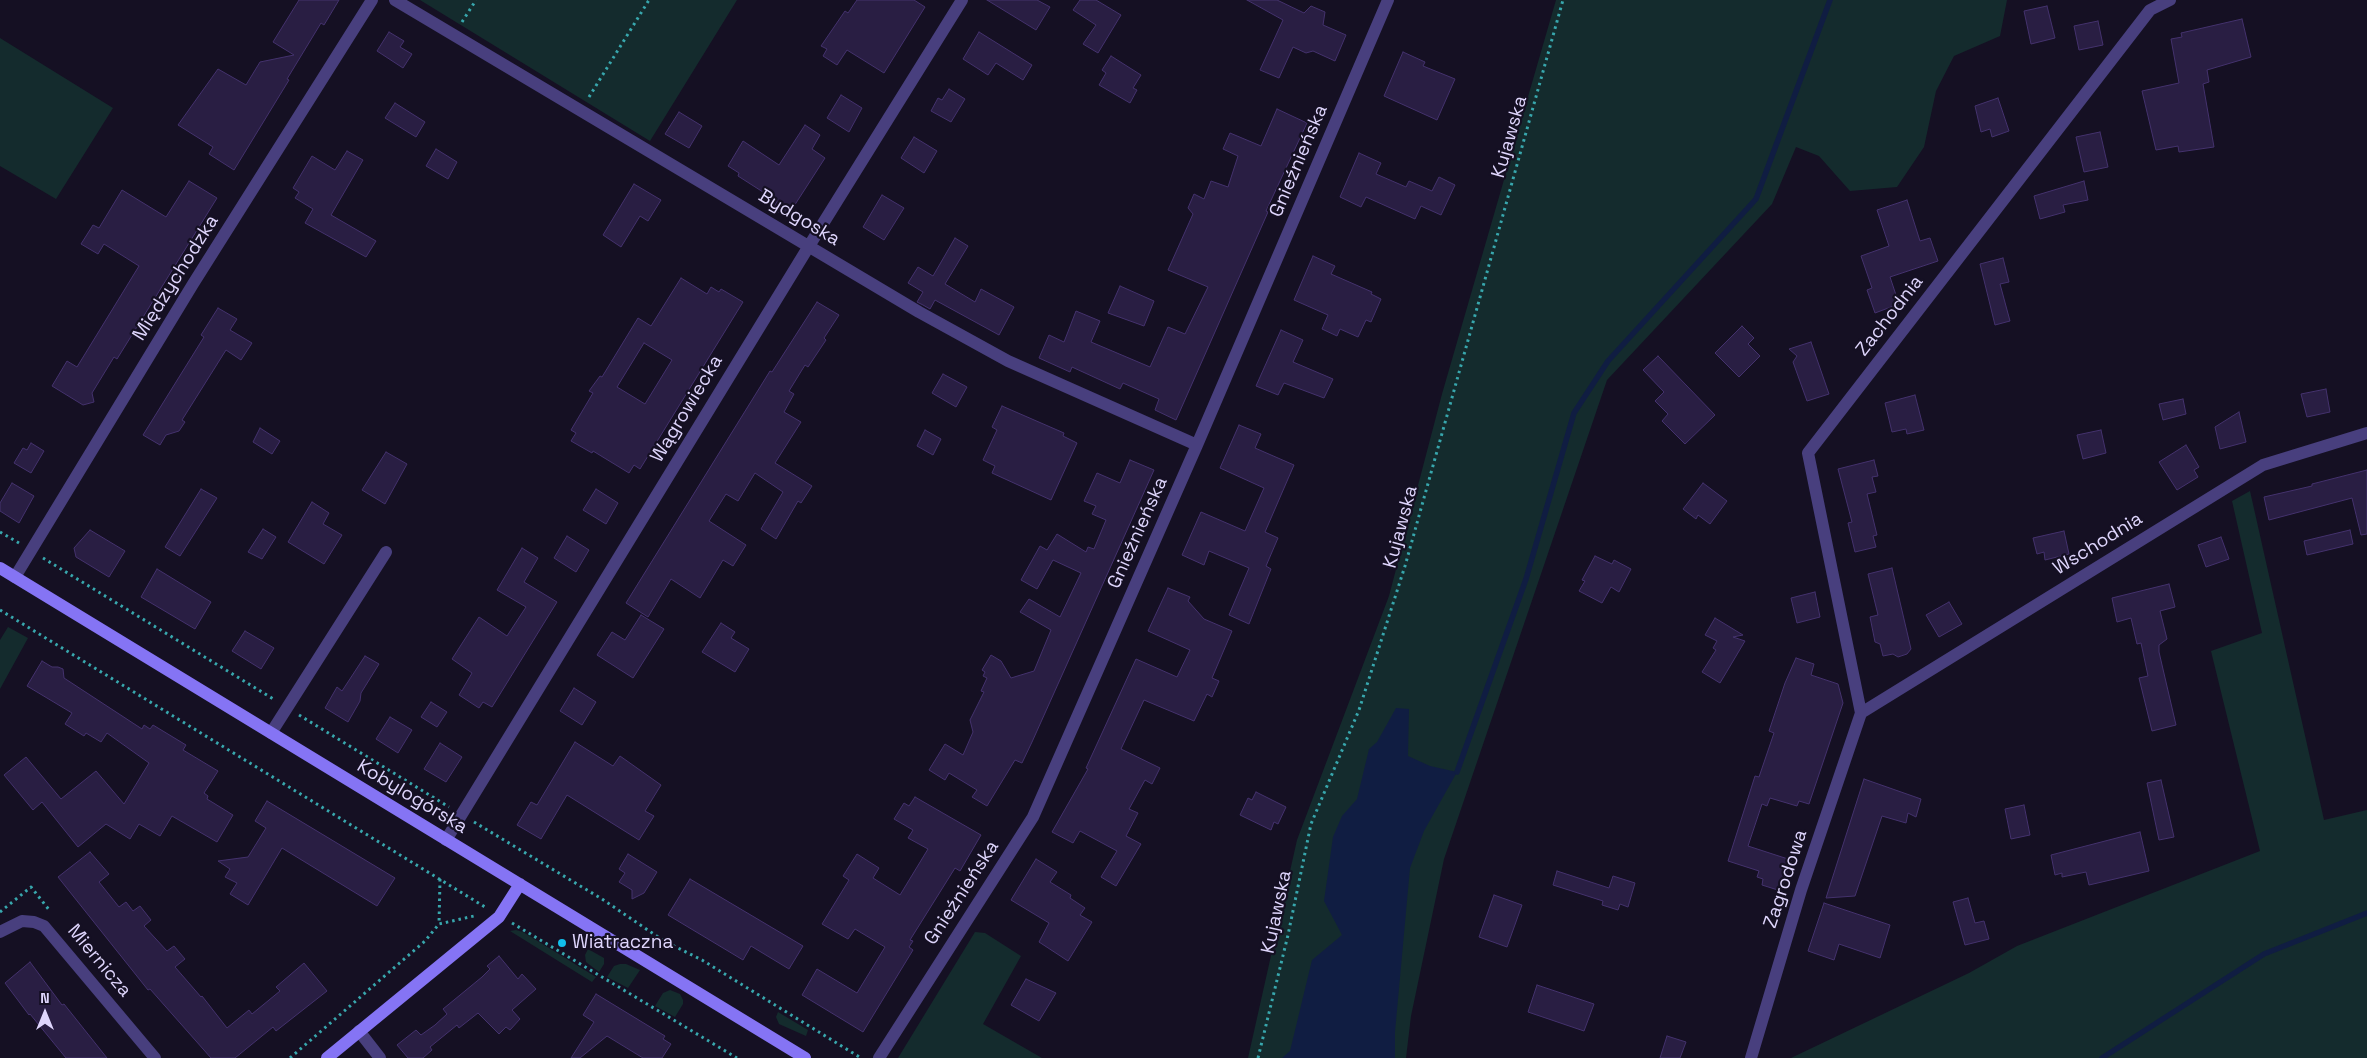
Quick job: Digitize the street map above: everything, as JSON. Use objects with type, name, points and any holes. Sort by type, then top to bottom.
[{"type":"street","name":"Międzychodzka","points":[[15,577],[193,284],[372,0]]},
{"type":"street","name":"Bydgoska","points":[[395,0],[919,312],[1008,361],[1197,445]]},
{"type":"street","name":"Wągrowiecka","points":[[446,840],[809,246],[962,0]]},
{"type":"street","name":"Gnieźnieńska","points":[[879,1058],[1033,817],[1197,445],[1388,0]]},
{"type":"street","name":"Zachodnia","points":[[1861,713],[1808,453],[2150,10],[2170,0]]},
{"type":"street","name":"Wschodnia","points":[[1861,713],[2263,466],[2367,433]]},
{"type":"street","points":[[270,732],[386,552]]},
{"type":"street","name":"Kobylogórska","points":[[0,568],[805,1058]]},
{"type":"street","name":"Zagrodowa","points":[[1751,1058],[1801,890],[1861,713]]},
{"type":"street","points":[[327,1058],[499,917],[520,884]]},
{"type":"street","name":"Miernicza","points":[[0,932],[22,921],[34,922],[44,926],[155,1058]]},
{"type":"street","points":[[359,1031],[380,1058]]},
{"type":"path","points":[[454,35],[476,0]]},
{"type":"path","points":[[581,110],[649,0]]},
{"type":"path","name":"Kujawska","points":[[1258,1058],[1288,935],[1311,824],[1358,710],[1405,566],[1563,0]]},
{"type":"path","points":[[0,532],[602,899],[664,941],[702,960],[861,1058]]},
{"type":"path","points":[[0,610],[243,761],[440,878],[499,917],[737,1058]]},
{"type":"path","points":[[290,1058],[426,941],[438,924],[440,878]]},
{"type":"path","points":[[438,924],[480,915],[484,906]]},
{"type":"green space","points":[[420,0],[737,0],[650,141]]},
{"type":"green space","points":[[1556,0],[2007,0],[2000,36],[1954,56],[1936,91],[1924,147],[1897,187],[1850,191],[1819,156],[1796,147],[1772,204],[1607,380],[1444,859],[1411,1016],[1406,1058],[1248,1058],[1297,840],[1389,596],[1442,394]]},
{"type":"green space","points":[[0,38],[113,108],[56,199],[0,166]]},
{"type":"green space","points":[[2250,491],[2324,820],[2367,810],[2367,1058],[1791,1058],[1969,973],[2017,946],[2260,851],[2211,651],[2262,633],[2232,501]]},
{"type":"green space","points":[[8,627],[28,638],[0,689],[0,640]]},
{"type":"green space","points":[[510,931],[523,932],[596,977],[592,982]]},
{"type":"green space","points":[[975,932],[985,933],[1021,956],[983,1024],[1042,1058],[898,1058]]},
{"type":"green space","points":[[588,949],[604,958],[604,964],[599,972],[586,962],[585,955]]},
{"type":"green space","points":[[626,964],[640,970],[628,988],[607,977],[614,966]]},
{"type":"green space","points":[[670,990],[680,994],[683,1000],[683,1004],[675,1017],[655,1006],[663,993]]},
{"type":"green space","points":[[778,1012],[808,1030],[806,1036],[779,1024],[776,1017]]},
{"type":"water","points":[[1396,708],[1409,709],[1408,756],[1430,766],[1457,772],[1424,831],[1410,868],[1395,1032],[1395,1058],[1282,1058],[1290,1051],[1312,960],[1342,935],[1324,901],[1333,837],[1342,816],[1357,799],[1369,749],[1377,742]]},
{"type":"building","points":[[299,0],[339,0],[324,25],[321,23],[234,170],[209,154],[213,147],[178,125],[218,69],[246,85],[260,62],[294,55],[273,42]]},
{"type":"building","points":[[857,0],[914,0],[925,7],[884,73],[847,50],[837,65],[823,56],[827,49],[821,46],[845,11],[848,13]]},
{"type":"building","points":[[987,0],[1037,0],[1050,7],[1036,30]]},
{"type":"building","points":[[1080,0],[1096,0],[1121,15],[1098,53],[1083,44],[1096,25],[1073,10]]},
{"type":"building","points":[[1247,0],[1277,0],[1304,13],[1311,6],[1325,12],[1323,25],[1346,35],[1335,61],[1313,51],[1306,53],[1293,47],[1279,78],[1260,70],[1283,20]]},
{"type":"building","points":[[2047,6],[2055,38],[2031,44],[2024,11]]},
{"type":"building","points":[[2242,19],[2251,57],[2207,70],[2209,82],[2203,84],[2214,147],[2179,152],[2178,146],[2156,150],[2142,91],[2179,83],[2171,39],[2182,37],[2181,33]]},
{"type":"building","points":[[2098,21],[2103,45],[2079,50],[2074,26]]},
{"type":"building","points":[[389,32],[404,41],[400,47],[412,54],[403,68],[377,51]]},
{"type":"building","points":[[979,32],[1032,65],[1023,80],[996,63],[988,75],[963,59]]},
{"type":"building","points":[[1403,52],[1425,62],[1423,66],[1455,79],[1437,120],[1384,96]]},
{"type":"building","points":[[1111,56],[1141,75],[1133,88],[1137,90],[1130,103],[1099,85],[1106,73],[1102,70]]},
{"type":"building","points":[[949,89],[965,99],[951,122],[931,111],[938,98],[942,100]]},
{"type":"building","points":[[841,95],[862,108],[849,132],[827,118]]},
{"type":"building","points":[[1998,98],[2009,131],[1992,137],[1990,129],[1981,132],[1975,106]]},
{"type":"building","points":[[395,103],[425,122],[416,137],[385,118]]},
{"type":"building","points":[[1277,109],[1307,123],[1266,211],[1268,212],[1176,420],[1155,410],[1159,399],[1123,383],[1120,389],[1072,367],[1070,372],[1039,358],[1049,335],[1064,342],[1076,311],[1100,321],[1091,342],[1150,367],[1168,327],[1185,334],[1208,287],[1168,270],[1193,214],[1188,208],[1194,194],[1204,199],[1211,181],[1228,187],[1238,156],[1223,149],[1230,133],[1261,146]]},
{"type":"building","points":[[679,112],[702,126],[689,148],[665,134]]},
{"type":"building","points":[[805,125],[820,135],[812,149],[825,158],[787,217],[773,209],[777,201],[738,176],[739,173],[728,166],[743,141],[779,165]]},
{"type":"building","points":[[2100,132],[2108,167],[2084,172],[2076,137]]},
{"type":"building","points":[[914,137],[937,151],[924,173],[901,158]]},
{"type":"building","points":[[436,149],[457,162],[448,179],[426,166]]},
{"type":"building","points":[[347,151],[363,160],[331,215],[376,241],[366,257],[305,223],[313,209],[295,198],[299,192],[293,188],[312,156],[335,170]]},
{"type":"building","points":[[1359,153],[1381,163],[1376,174],[1406,187],[1409,181],[1432,191],[1439,177],[1455,185],[1441,215],[1421,206],[1415,219],[1366,197],[1361,207],[1340,197]]},
{"type":"building","points":[[189,181],[217,198],[117,359],[114,357],[92,393],[94,402],[83,405],[52,386],[67,361],[77,367],[139,266],[104,244],[98,254],[81,244],[93,225],[99,228],[122,190],[166,217]]},
{"type":"building","points":[[2084,181],[2088,200],[2063,205],[2065,212],[2040,219],[2034,196]]},
{"type":"building","points":[[634,184],[661,200],[648,221],[640,216],[621,247],[603,235]]},
{"type":"building","points":[[882,195],[904,208],[884,240],[863,227]]},
{"type":"building","points":[[1907,200],[1920,241],[1930,238],[1938,261],[1890,277],[1899,304],[1875,313],[1867,290],[1872,288],[1861,256],[1889,246],[1877,210]]},
{"type":"building","points":[[955,238],[968,246],[945,284],[975,302],[981,289],[1014,307],[999,335],[935,300],[930,309],[917,302],[923,292],[908,283],[918,267],[933,276]]},
{"type":"building","points":[[1313,256],[1335,266],[1331,274],[1372,292],[1371,294],[1381,299],[1371,322],[1366,320],[1358,337],[1340,329],[1337,336],[1322,329],[1328,315],[1294,300]]},
{"type":"building","points":[[2003,258],[2009,282],[2000,284],[2010,321],[1995,325],[1980,264]]},
{"type":"building","points":[[681,278],[707,294],[711,287],[719,292],[721,289],[743,302],[640,469],[634,465],[629,473],[593,451],[592,453],[571,441],[576,433],[571,430],[593,393],[589,391],[600,376],[602,377],[638,318],[651,326]],"holes":[[[644,343],[672,360],[645,404],[617,387]]]},
{"type":"building","points":[[1120,286],[1154,301],[1144,326],[1108,313]]},
{"type":"building","points":[[817,302],[839,315],[824,338],[826,340],[808,367],[805,365],[789,391],[794,394],[784,412],[801,422],[775,463],[812,486],[801,503],[798,501],[776,539],[761,529],[783,492],[755,473],[738,501],[726,494],[709,521],[746,545],[733,566],[723,560],[700,598],[671,579],[648,617],[626,603],[770,371],[772,372]]},
{"type":"building","points":[[218,308],[237,319],[230,330],[252,343],[241,360],[226,350],[182,420],[185,422],[179,431],[166,435],[160,445],[143,435],[204,337],[201,335]]},
{"type":"building","points":[[1742,326],[1754,338],[1748,344],[1760,356],[1739,377],[1715,353]]},
{"type":"building","points":[[1281,330],[1303,340],[1293,362],[1333,379],[1324,398],[1284,383],[1278,395],[1256,386]]},
{"type":"building","points":[[1811,342],[1829,394],[1807,401],[1793,362],[1797,356],[1789,349]]},
{"type":"building","points":[[1658,356],[1715,415],[1685,444],[1662,421],[1668,414],[1655,401],[1664,392],[1643,370]]},
{"type":"building","points":[[943,374],[967,387],[956,407],[932,393]]},
{"type":"building","points":[[2326,389],[2330,412],[2307,417],[2301,394]]},
{"type":"building","points":[[1915,395],[1924,430],[1907,434],[1906,429],[1892,432],[1885,403]]},
{"type":"building","points":[[2183,399],[2186,414],[2163,420],[2159,404]]},
{"type":"building","points":[[1002,406],[1064,433],[1063,436],[1077,443],[1051,500],[992,473],[995,466],[983,460],[997,430],[992,427]]},
{"type":"building","points":[[2239,412],[2246,442],[2220,449],[2215,427]]},
{"type":"building","points":[[1239,425],[1261,434],[1255,448],[1294,465],[1265,532],[1278,538],[1266,566],[1271,569],[1249,624],[1229,615],[1249,568],[1209,551],[1204,565],[1182,555],[1201,512],[1245,531],[1264,488],[1220,468]]},
{"type":"building","points":[[260,428],[280,441],[272,454],[253,442]]},
{"type":"building","points":[[925,430],[941,439],[933,455],[917,446]]},
{"type":"building","points":[[2101,430],[2106,453],[2083,459],[2077,435]]},
{"type":"building","points":[[31,443],[44,451],[31,473],[14,463],[23,448],[27,450]]},
{"type":"building","points":[[2186,445],[2199,467],[2194,470],[2198,477],[2177,490],[2159,462]]},
{"type":"building","points":[[386,452],[407,464],[385,504],[362,490]]},
{"type":"building","points":[[1130,460],[1154,470],[1022,763],[1015,760],[987,806],[972,797],[977,790],[949,773],[945,780],[929,770],[945,744],[963,755],[973,732],[970,720],[984,692],[981,691],[987,678],[983,676],[985,672],[982,670],[991,655],[1001,661],[1011,678],[1034,671],[1051,630],[1020,612],[1029,599],[1060,617],[1081,573],[1053,560],[1037,589],[1021,580],[1040,546],[1047,550],[1057,534],[1086,552],[1088,547],[1094,549],[1106,520],[1092,514],[1096,506],[1084,501],[1097,473],[1120,483]]},
{"type":"building","points":[[1874,460],[1878,476],[1872,477],[1876,492],[1867,494],[1877,535],[1873,536],[1876,547],[1855,552],[1848,523],[1852,522],[1838,469]]},
{"type":"building","points":[[2367,470],[2367,534],[2361,535],[2352,498],[2269,520],[2264,497],[2312,486],[2312,484]]},
{"type":"building","points":[[12,483],[34,496],[19,523],[0,511],[0,503]]},
{"type":"building","points":[[1703,483],[1727,501],[1710,524],[1698,515],[1696,519],[1683,509]]},
{"type":"building","points":[[201,489],[217,498],[180,556],[165,547]]},
{"type":"building","points":[[596,489],[618,503],[606,524],[583,510]]},
{"type":"building","points":[[312,502],[329,513],[323,524],[342,535],[324,564],[288,542]]},
{"type":"building","points":[[263,529],[276,537],[262,559],[248,552]]},
{"type":"building","points":[[90,530],[125,551],[109,577],[76,557],[74,548]]},
{"type":"building","points":[[2350,530],[2353,544],[2307,555],[2304,541]]},
{"type":"building","points":[[2064,531],[2069,554],[2045,560],[2044,552],[2037,554],[2033,538]]},
{"type":"building","points":[[567,536],[589,550],[576,572],[554,558]]},
{"type":"building","points":[[2221,537],[2229,559],[2206,567],[2198,545]]},
{"type":"building","points":[[522,548],[538,558],[524,582],[557,602],[492,707],[483,702],[479,708],[459,695],[472,673],[452,659],[479,617],[507,636],[526,607],[497,590]]},
{"type":"building","points":[[1595,556],[1612,564],[1614,560],[1631,569],[1619,592],[1611,587],[1602,603],[1579,591],[1585,581],[1582,580]]},
{"type":"building","points":[[1892,568],[1911,649],[1907,654],[1898,657],[1893,654],[1883,656],[1880,644],[1875,642],[1870,617],[1878,615],[1868,574]]},
{"type":"building","points":[[157,569],[211,602],[195,629],[141,597]]},
{"type":"building","points":[[2169,584],[2175,607],[2160,611],[2167,639],[2159,645],[2159,652],[2176,725],[2152,731],[2139,678],[2148,676],[2141,643],[2137,644],[2131,618],[2117,622],[2112,598]]},
{"type":"building","points":[[1168,588],[1190,597],[1188,601],[1204,619],[1232,631],[1212,678],[1219,681],[1212,697],[1207,694],[1194,721],[1144,700],[1121,749],[1160,768],[1152,784],[1145,780],[1129,809],[1138,813],[1126,836],[1141,844],[1116,886],[1101,877],[1117,851],[1080,831],[1073,843],[1052,832],[1088,769],[1086,768],[1136,659],[1177,677],[1190,650],[1148,631]]},
{"type":"building","points":[[1815,592],[1820,617],[1797,623],[1791,598]]},
{"type":"building","points":[[1949,602],[1962,624],[1939,637],[1926,615]]},
{"type":"building","points":[[641,615],[664,629],[633,678],[597,655],[612,632],[625,640]]},
{"type":"building","points":[[1715,618],[1743,635],[1733,637],[1745,641],[1720,683],[1702,672],[1716,650],[1713,648],[1717,641],[1705,635]]},
{"type":"building","points":[[721,623],[735,632],[731,638],[749,649],[735,672],[702,652]]},
{"type":"building","points":[[245,631],[274,648],[261,669],[232,651]]},
{"type":"building","points":[[365,656],[379,664],[361,693],[360,701],[348,722],[325,708],[337,687],[342,691]]},
{"type":"building","points":[[1796,658],[1814,664],[1811,675],[1838,684],[1843,703],[1809,804],[1799,801],[1797,806],[1770,798],[1767,806],[1762,804],[1748,846],[1791,860],[1781,891],[1762,885],[1763,879],[1757,877],[1759,871],[1728,861],[1755,776],[1759,777],[1774,733],[1769,731],[1785,683]]},
{"type":"building","points":[[42,661],[52,667],[63,669],[64,678],[142,729],[144,725],[150,729],[153,725],[186,745],[183,750],[218,771],[204,793],[208,796],[207,799],[233,815],[217,842],[172,816],[160,836],[139,824],[130,839],[106,824],[78,847],[42,802],[33,810],[4,775],[26,757],[61,799],[96,771],[124,804],[149,763],[107,733],[101,742],[86,733],[84,736],[65,724],[72,713],[27,686]]},
{"type":"building","points":[[574,688],[596,702],[582,725],[560,711]]},
{"type":"building","points":[[431,702],[447,712],[437,727],[421,717]]},
{"type":"building","points":[[390,717],[412,730],[398,753],[376,739]]},
{"type":"building","points":[[575,742],[613,766],[620,756],[661,785],[645,811],[654,816],[639,840],[567,795],[541,839],[517,825],[531,802],[537,805]]},
{"type":"building","points":[[440,743],[462,757],[446,782],[424,769]]},
{"type":"building","points":[[1864,779],[1921,799],[1916,817],[1908,813],[1906,823],[1882,816],[1855,896],[1826,898]]},
{"type":"building","points":[[2161,780],[2174,837],[2159,840],[2147,783]]},
{"type":"building","points":[[1256,792],[1286,807],[1278,824],[1274,822],[1271,830],[1240,815],[1248,798],[1252,800]]},
{"type":"building","points":[[915,797],[981,835],[960,871],[955,868],[910,940],[913,941],[909,947],[913,950],[863,1032],[802,995],[817,969],[857,993],[885,947],[855,929],[848,939],[822,924],[849,880],[843,876],[857,854],[879,868],[873,878],[900,895],[928,849],[908,838],[913,830],[894,819],[904,803],[909,806]]},
{"type":"building","points":[[267,801],[395,878],[377,906],[282,848],[248,905],[230,894],[237,883],[225,877],[230,869],[218,861],[248,857],[266,828],[255,821]]},
{"type":"building","points":[[2024,805],[2030,835],[2011,839],[2005,809]]},
{"type":"building","points":[[2140,832],[2149,871],[2089,885],[2086,872],[2062,877],[2062,873],[2055,875],[2051,855]]},
{"type":"building","points":[[90,852],[109,874],[99,882],[119,907],[126,902],[133,911],[140,906],[151,920],[144,926],[167,951],[174,946],[185,959],[175,967],[202,996],[227,1028],[249,1010],[252,1014],[280,991],[276,987],[304,963],[327,991],[276,1031],[273,1027],[235,1058],[211,1058],[150,989],[148,990],[58,877]]},
{"type":"building","points":[[628,854],[657,872],[644,893],[632,899],[632,890],[619,882],[625,873],[619,869]]},
{"type":"building","points":[[1036,859],[1057,872],[1050,882],[1071,895],[1070,898],[1085,908],[1080,915],[1092,922],[1068,961],[1039,942],[1049,923],[1011,900]]},
{"type":"building","points":[[1557,871],[1609,888],[1613,876],[1635,883],[1628,907],[1620,904],[1618,910],[1602,905],[1603,901],[1553,885]]},
{"type":"building","points":[[690,879],[803,946],[789,969],[751,946],[743,960],[668,915]]},
{"type":"building","points":[[1494,895],[1522,905],[1507,947],[1479,937]]},
{"type":"building","points":[[1968,898],[1975,923],[1984,921],[1989,939],[1965,945],[1953,902]]},
{"type":"building","points":[[1824,903],[1890,925],[1880,958],[1839,944],[1834,960],[1808,951]]},
{"type":"building","points":[[499,956],[518,979],[522,974],[536,989],[512,1010],[520,1019],[510,1030],[506,1027],[499,1034],[478,1013],[459,1028],[457,1025],[430,1047],[432,1050],[423,1058],[408,1058],[397,1045],[416,1030],[421,1035],[435,1025],[447,1014],[443,1009],[482,977],[490,969],[487,966]]},
{"type":"building","points":[[30,962],[62,1005],[64,1004],[107,1058],[66,1058],[29,1015],[5,983]]},
{"type":"building","points":[[1026,979],[1056,993],[1039,1021],[1011,1005]]},
{"type":"building","points":[[1537,985],[1594,1004],[1584,1031],[1528,1012]]},
{"type":"building","points":[[596,994],[665,1036],[663,1039],[671,1044],[662,1058],[643,1058],[607,1036],[580,1058],[571,1058],[594,1022],[583,1015]]},
{"type":"building","points":[[1667,1036],[1686,1042],[1680,1058],[1660,1058]]},
{"type":"waterway","points":[[1457,772],[1526,579],[1574,413],[1608,361],[1756,199],[1830,0]]},
{"type":"waterway","points":[[2102,1058],[2264,954],[2367,913]]},
{"type":"place","name":"Wiatraczna","points":[[562,943]]}]
